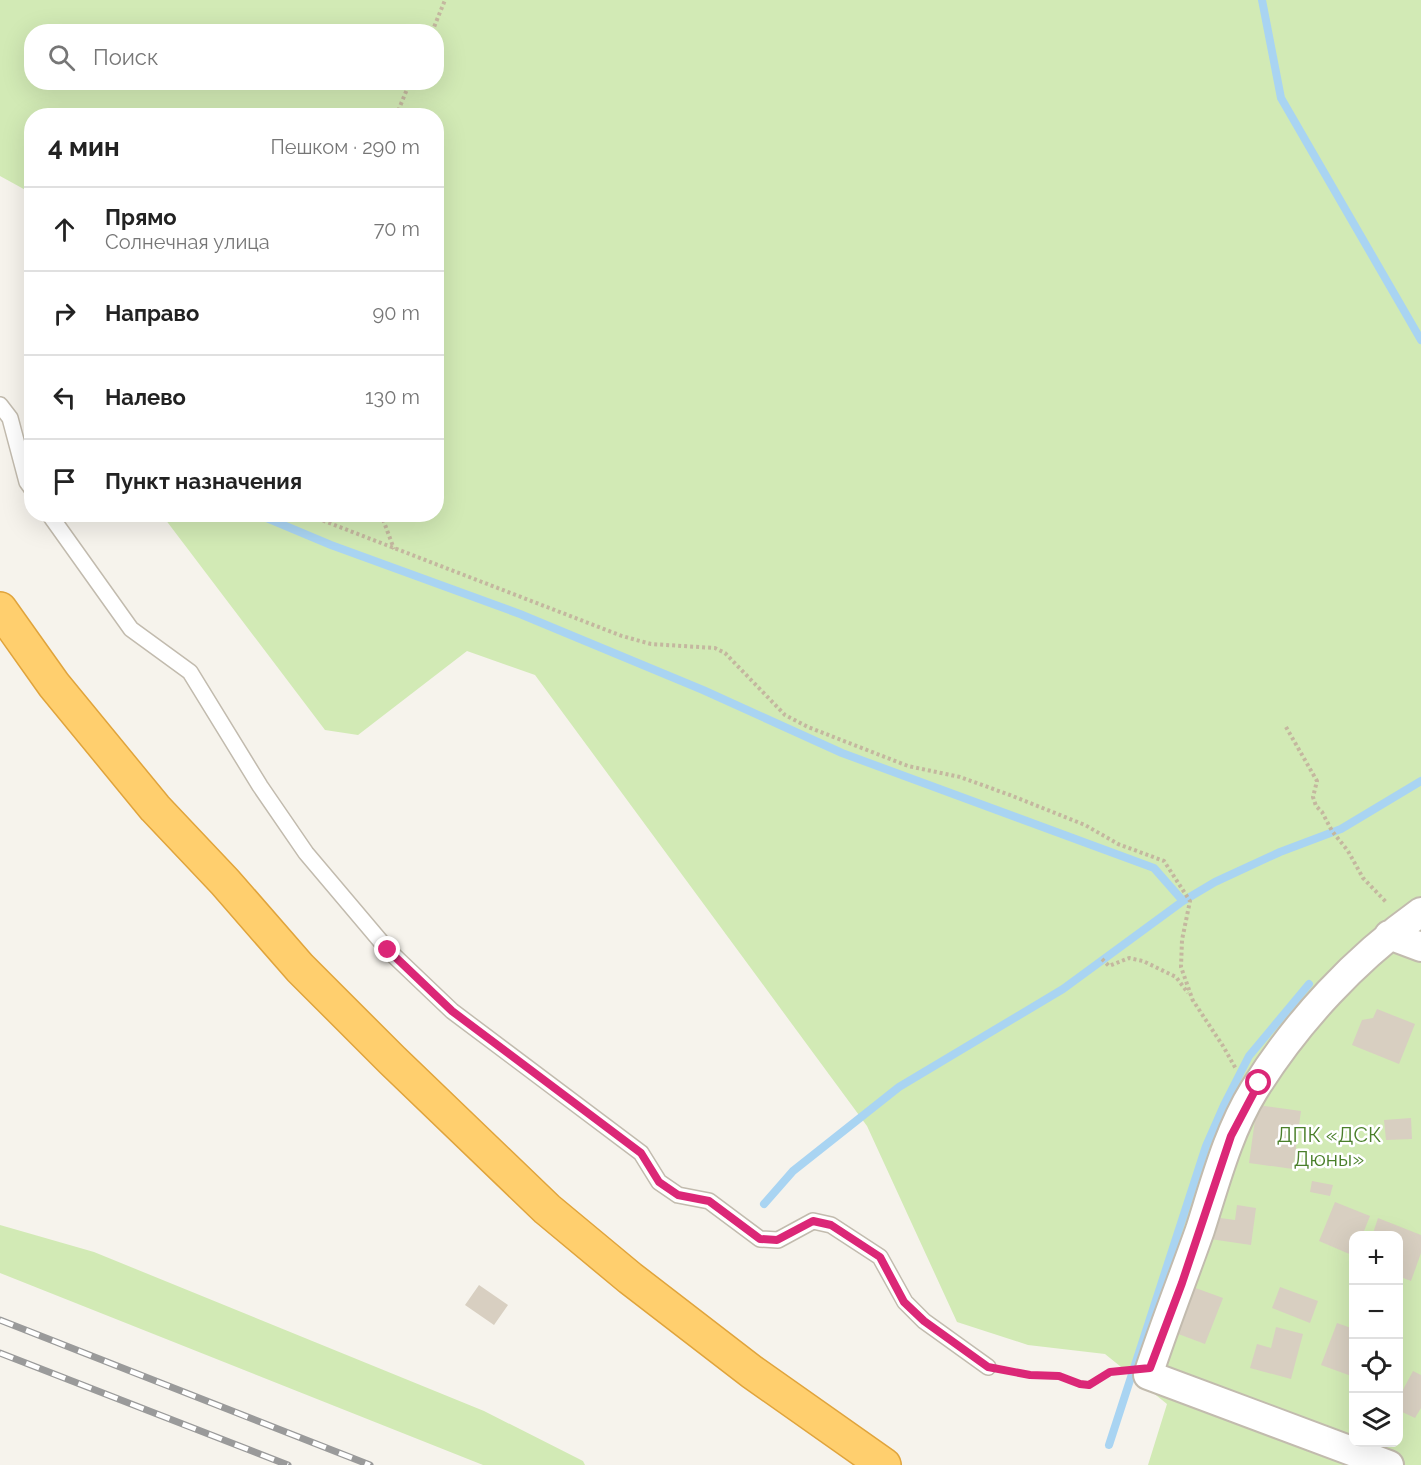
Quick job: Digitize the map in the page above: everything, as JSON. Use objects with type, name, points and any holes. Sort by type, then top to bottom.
[{"type":"highway","points":[[0,609],[54,685],[155,808],[225,882],[300,968],[392,1060],[547,1209],[630,1278],[752,1372],[885,1465]]},
{"type":"street","points":[[1389,1465],[1148,1375],[1182,1283],[1231,1136],[1254,1090],[1289,1039],[1319,1003],[1392,933],[1421,912]]},
{"type":"street","points":[[1392,933],[1421,947]]},
{"type":"lane","points":[[0,405],[10,418],[24,471]]},
{"type":"lane","points":[[55,522],[131,629],[190,672],[260,786],[306,853],[388,950],[452,1011],[641,1153],[659,1182],[678,1195],[709,1201],[760,1239],[777,1240],[813,1221],[831,1225],[880,1257],[904,1302],[933,1328],[988,1367]]},
{"type":"path","points":[[435,24],[445,0]]},
{"type":"path","points":[[399,108],[407,90]]},
{"type":"path","points":[[326,522],[622,636],[651,644],[715,648],[725,653],[777,707],[793,719],[908,766],[960,777],[1011,795],[1085,825],[1118,844],[1157,857],[1164,861],[1189,900],[1182,940],[1181,967],[1193,1001]]},
{"type":"path","points":[[384,522],[394,550]]},
{"type":"path","points":[[1286,727],[1317,781],[1313,797],[1316,806],[1348,851],[1363,878],[1385,900],[1392,911],[1392,933]]},
{"type":"path","points":[[1102,959],[1108,966],[1129,958],[1158,967],[1176,977],[1218,1038],[1238,1072]]},
{"type":"path","points":[[988,1367],[1030,1375],[1059,1376],[1089,1385],[1110,1372],[1150,1368]]},
{"type":"green space","name":"ДПК «ДСК Дюны»","points":[[0,0],[1421,0],[1421,1465],[1148,1465],[1167,1404],[1105,1354],[1028,1345],[957,1322],[867,1126],[535,675],[467,651],[358,735],[325,730],[167,522],[444,522],[444,108],[24,108],[24,189],[0,176]]},
{"type":"green space","points":[[0,1225],[94,1252],[484,1411],[583,1461],[585,1465],[483,1465],[0,1273]]},
{"type":"building","points":[[1377,1009],[1415,1024],[1399,1064],[1352,1045],[1362,1020],[1373,1018]]},
{"type":"building","points":[[1257,1105],[1301,1111],[1293,1169],[1249,1163]]},
{"type":"building","points":[[1411,1118],[1412,1139],[1386,1140],[1384,1120]]},
{"type":"building","points":[[1312,1181],[1333,1185],[1330,1196],[1310,1192]]},
{"type":"building","points":[[1335,1202],[1370,1216],[1364,1231],[1349,1231],[1349,1254],[1319,1241]]},
{"type":"building","points":[[1237,1205],[1256,1208],[1251,1245],[1210,1239],[1213,1217],[1235,1220]]},
{"type":"building","points":[[1378,1218],[1421,1235],[1421,1253],[1411,1281],[1403,1278],[1403,1231],[1374,1231]]},
{"type":"building","points":[[479,1285],[508,1305],[494,1325],[465,1305]]},
{"type":"building","points":[[1190,1286],[1223,1298],[1205,1344],[1173,1332]]},
{"type":"building","points":[[1280,1287],[1318,1301],[1310,1323],[1272,1308]]},
{"type":"building","points":[[1337,1323],[1349,1327],[1349,1375],[1321,1365]]},
{"type":"building","points":[[1276,1327],[1303,1334],[1291,1379],[1250,1368],[1257,1344],[1271,1348]]},
{"type":"building","points":[[1413,1371],[1421,1375],[1421,1408],[1415,1418],[1403,1412],[1403,1390]]},
{"type":"waterway","points":[[1262,0],[1281,98],[1421,340]]},
{"type":"waterway","points":[[276,522],[331,545],[520,614],[703,690],[842,753],[1154,868],[1183,901]]},
{"type":"waterway","points":[[764,1204],[793,1171],[899,1087],[1063,989],[1183,901],[1215,882],[1280,852],[1341,829],[1421,781]]},
{"type":"waterway","points":[[1109,1445],[1206,1146],[1249,1056],[1309,984]]},
{"type":"railway","points":[[0,1320],[370,1465]]},
{"type":"railway","points":[[0,1353],[288,1465]]},
{"type":"route","points":[[388,950],[452,1011],[641,1153],[659,1182],[678,1195],[709,1201],[760,1239],[777,1240],[813,1221],[831,1225],[880,1257],[904,1302],[960,1349],[988,1367],[1030,1375],[1059,1376],[1080,1384],[1089,1385],[1110,1372],[1150,1368],[1182,1283],[1231,1136],[1259,1083]]}]
